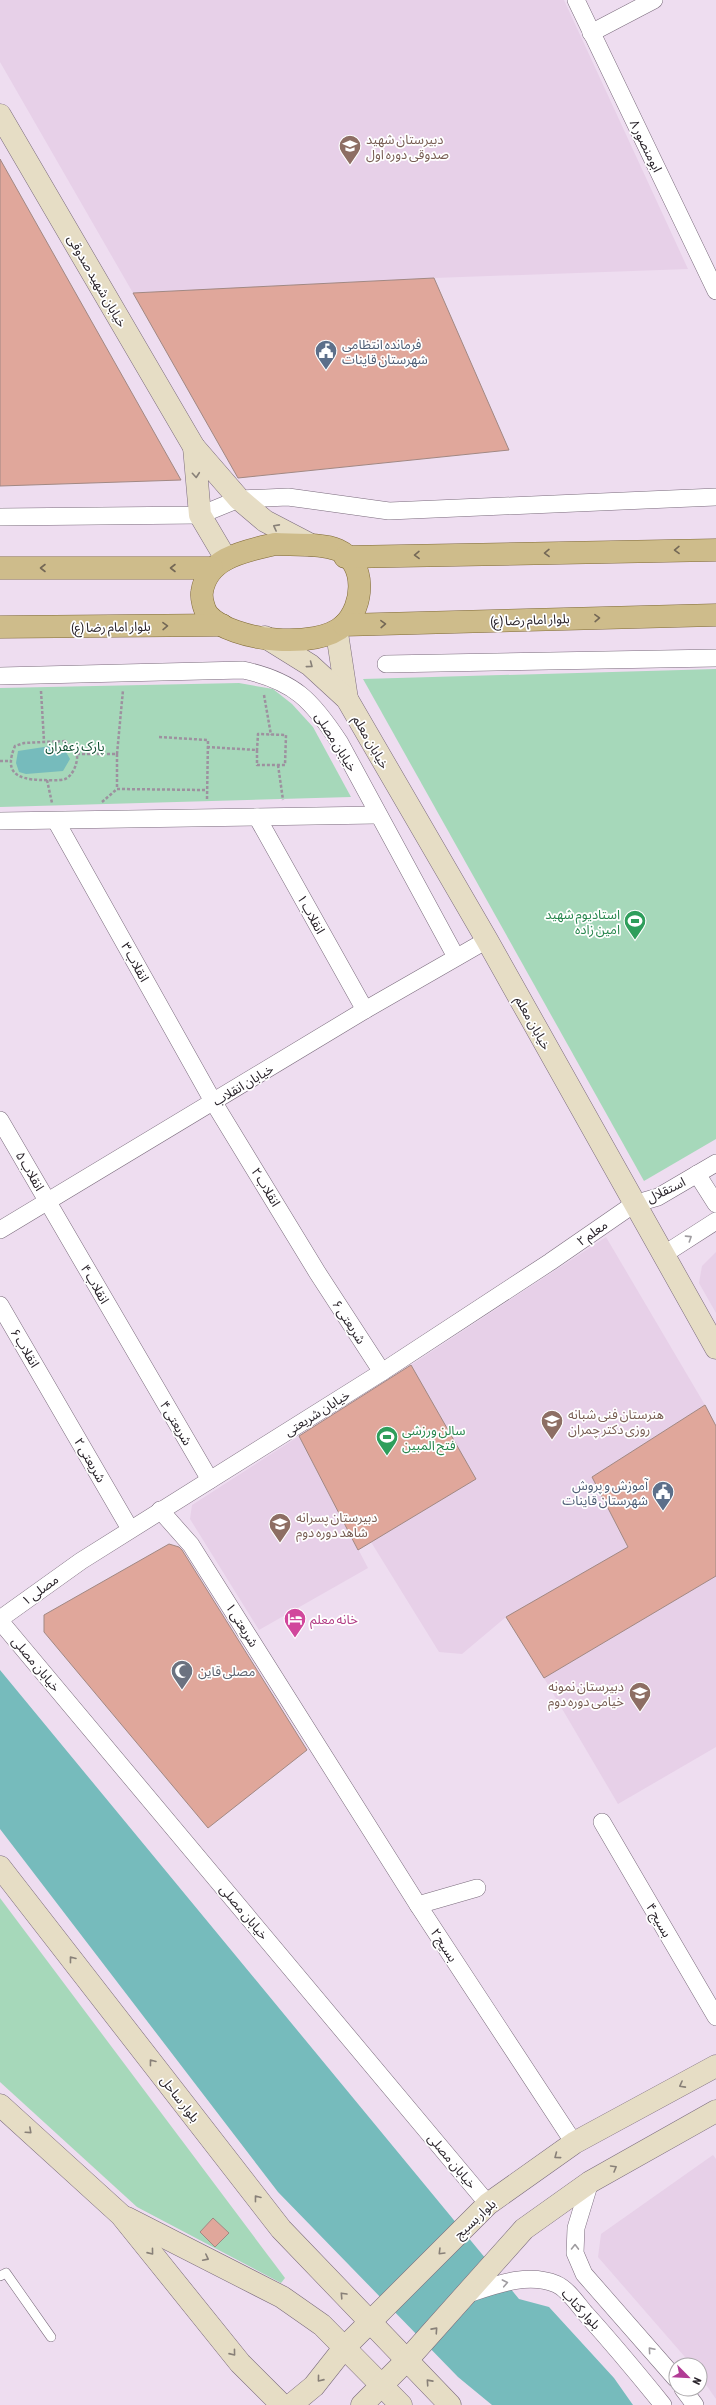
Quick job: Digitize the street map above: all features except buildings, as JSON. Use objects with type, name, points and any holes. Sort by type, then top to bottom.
[{"type":"main road","name":"خیابان شهید صدوقی","points":[[0,115],[194,447],[238,499],[265,521],[311,545]]},
{"type":"main road","points":[[194,447],[200,515],[219,563]]},
{"type":"main road","points":[[0,568],[219,563],[240,553],[274,544],[311,545],[338,550],[356,566],[360,593],[352,618],[340,629],[306,640],[247,634],[222,625],[207,614],[202,597],[203,582],[219,563]]},
{"type":"main road","points":[[345,556],[716,550]]},
{"type":"main road","name":"بلوار امام رضا (ع)","points":[[340,629],[716,615]]},
{"type":"main road","name":"بلوار امام رضا (ع)","points":[[0,627],[53,628],[222,625]]},
{"type":"main road","points":[[0,643],[53,628]]},
{"type":"main road","points":[[340,629],[347,699]]},
{"type":"main road","points":[[265,637],[310,665],[347,699]]},
{"type":"main road","name":"خیابان معلم","points":[[347,699],[487,940],[716,1348]]},
{"type":"main road","name":"بلوار ساحل","points":[[0,1867],[281,2228],[370,2324],[408,2359],[450,2405]]},
{"type":"main road","name":"بلوار بسیج","points":[[291,2405],[314,2386],[344,2348],[370,2324],[488,2204],[574,2143],[716,2066]]},
{"type":"main road","points":[[0,2105],[121,2215],[240,2363],[282,2405]]},
{"type":"main road","points":[[362,2405],[408,2359],[468,2294],[524,2229],[590,2182],[716,2111]]},
{"type":"main road","points":[[121,2215],[282,2297],[322,2326],[401,2405]]},
{"type":"street","name":"ابومنصور ۸","points":[[576,0],[715,288]]},
{"type":"street","points":[[591,33],[654,0]]},
{"type":"street","points":[[0,518],[200,515],[238,499],[288,497],[389,511],[716,497]]},
{"type":"street","points":[[386,664],[716,658]]},
{"type":"street","name":"خیابان مصلی","points":[[0,676],[243,670],[269,676],[298,691],[323,716],[340,743],[377,815],[456,957]]},
{"type":"street","points":[[0,821],[377,815]]},
{"type":"street","name":"انقلاب ۱","points":[[257,817],[365,1010]]},
{"type":"street","name":"انقلاب ۳","points":[[56,821],[214,1103]]},
{"type":"street","name":"خیابان انقلاب","points":[[0,1230],[214,1103],[365,1010],[487,940]]},
{"type":"street","name":"انقلاب ۲","points":[[214,1103],[317,1272]]},
{"type":"street","name":"انقلاب ۵","points":[[0,1120],[47,1202]]},
{"type":"street","name":"استقلال","points":[[634,1204],[658,1197],[716,1163]]},
{"type":"street","name":"استقلال","points":[[697,1174],[716,1204]]},
{"type":"street","name":"انقلاب ۴","points":[[47,1202],[142,1366]]},
{"type":"street","name":"معلم ۲","points":[[550,1262],[634,1204]]},
{"type":"street","points":[[663,1255],[716,1221]]},
{"type":"street","name":"خیابان شریعتی","points":[[81,1561],[382,1372],[550,1262]]},
{"type":"street","name":"شریعتی ۶","points":[[317,1272],[382,1372]]},
{"type":"street","name":"انقلاب ۶","points":[[0,1305],[50,1390]]},
{"type":"street","name":"شریعتی ۴","points":[[142,1366],[210,1480]]},
{"type":"street","name":"شریعتی ۲","points":[[50,1390],[130,1529]]},
{"type":"street","name":"شریعتی ۱","points":[[160,1510],[191,1545],[318,1744]]},
{"type":"street","name":"مصلی ۱","points":[[0,1620],[81,1561]]},
{"type":"street","name":"خیابان مصلی","points":[[0,1620],[488,2204]]},
{"type":"street","name":"بسیج ۲","points":[[318,1744],[418,1905],[574,2143]]},
{"type":"street","name":"بسیج ۴","points":[[602,1822],[716,2017]]},
{"type":"street","points":[[418,1905],[477,1888]]},
{"type":"street","name":"بلوار کتاب","points":[[590,2182],[576,2228],[575,2253],[584,2274],[668,2370]]},
{"type":"street","name":"بلوار کتاب","points":[[468,2294],[494,2285],[527,2279],[557,2284],[574,2300],[663,2405]]},
{"type":"street","points":[[574,2300],[573,2295],[582,2285],[594,2286]]},
{"type":"lane","points":[[0,2276],[6,2273],[51,2337]]},
{"type":"path","points":[[124,674],[118,754],[118,790],[206,790]]},
{"type":"path","points":[[40,675],[44,741]]},
{"type":"path","points":[[264,690],[271,735]]},
{"type":"path","points":[[258,734],[271,735],[286,734],[285,766],[257,765],[258,734]]},
{"type":"path","points":[[159,737],[208,740],[206,790],[209,817]]},
{"type":"path","points":[[65,741],[73,747],[77,754],[76,764],[72,774],[66,779],[26,779],[16,776],[11,761],[15,746],[24,743],[65,741]]},
{"type":"path","points":[[207,747],[257,750]]},
{"type":"path","points":[[77,754],[118,754]]},
{"type":"path","points":[[0,761],[11,761]]},
{"type":"path","points":[[278,765],[285,816]]},
{"type":"path","points":[[47,780],[56,821]]},
{"type":"shaded area","name":"دبیرستان شهید صدوقی دوره اول","points":[[0,0],[564,0],[688,269],[434,278],[133,293],[0,62]]},
{"type":"shaded area","points":[[57,745],[66,752],[70,759],[63,771],[26,774],[19,772],[16,763],[18,751]]},
{"type":"shaded area","name":"هنرستان فنی شبانه روزی دکتر چمران","points":[[606,1237],[705,1405],[592,1477],[628,1547],[506,1617],[462,1654],[439,1652],[371,1542],[476,1479],[411,1365]]},
{"type":"shaded area","points":[[716,1252],[716,1313],[699,1283],[702,1266]]},
{"type":"shaded area","name":"دبیرستان پسرانه شاهد دوره دوم","points":[[299,1436],[368,1568],[259,1630],[190,1519],[192,1505]]},
{"type":"shaded area","name":"دبیرستان نمونه خیامی دوره دوم","points":[[716,1576],[716,1747],[618,1804],[544,1678]]},
{"type":"shaded area","points":[[0,1670],[519,2299],[549,2307],[614,2378],[633,2405],[492,2405],[458,2377],[278,2192],[0,1829]]},
{"type":"shaded area","points":[[713,2155],[716,2159],[716,2399],[708,2388],[708,2357],[685,2357],[598,2257],[601,2234]]},
{"type":"green space","points":[[716,669],[716,1139],[644,1181],[363,679]]},
{"type":"green space","name":"پارک زعفران","points":[[239,683],[273,689],[292,704],[313,727],[351,797],[0,807],[0,688]]},
{"type":"green space","points":[[0,1898],[285,2278],[281,2283],[137,2207],[0,2082]]},
{"type":"place","name":"دبیرستان شهید صدوقی دوره اول","points":[[350,166]]},
{"type":"place","name":"فرمانده انتظامی شهرستان قاینات","points":[[326,370]]},
{"type":"place","name":"استادیوم شهید امین زاده","points":[[635,940]]},
{"type":"place","name":"هنرستان فنی شبانه روزی دکتر چمران","points":[[552,1440]]},
{"type":"place","name":"سالن ورزشی فتح المبین","points":[[387,1456]]},
{"type":"place","name":"آموزش و پروش شهرستان قاینات","points":[[663,1512]]},
{"type":"place","name":"دبیرستان پسرانه شاهد دوره دوم","points":[[280,1544]]},
{"type":"place","name":"خانه معلم","points":[[295,1638]]},
{"type":"place","name":"مصلی قاین","points":[[182,1690]]},
{"type":"place","name":"دبیرستان نمونه خیامی دوره دوم","points":[[640,1712]]}]
